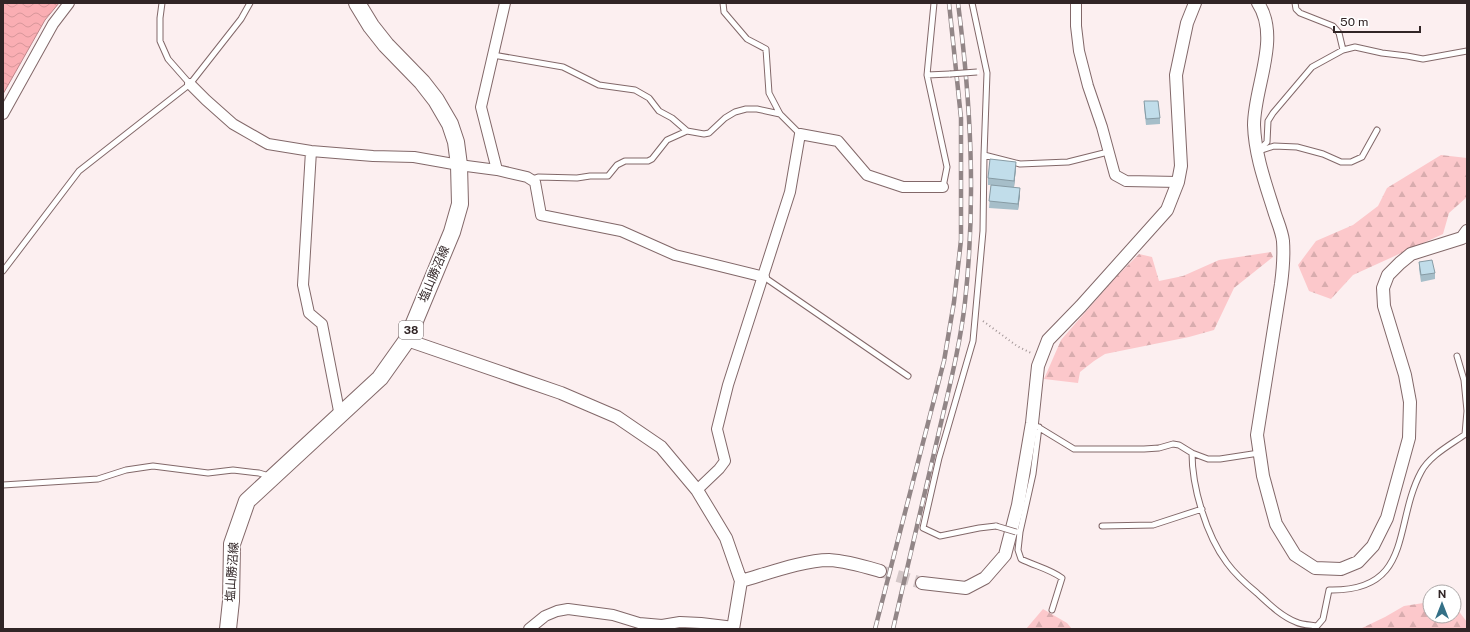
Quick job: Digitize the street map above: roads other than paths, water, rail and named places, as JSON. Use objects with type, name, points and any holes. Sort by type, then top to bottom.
[{"type":"main road","name":"塩山勝沼線","points":[[228,629],[232,544],[247,501],[380,378],[407,340],[452,232],[460,204],[460,165],[456,142],[450,124],[436,100],[422,82],[386,45],[364,16],[357,3]]},
{"type":"street","points":[[3,114],[53,24],[69,3]]},
{"type":"street","points":[[497,170],[480,108],[505,3]]},
{"type":"street","points":[[1076,3],[1076,26],[1079,51],[1115,175],[1126,181],[1178,182]]},
{"type":"street","points":[[922,583],[966,588],[985,578],[1005,555],[1036,425],[1038,366],[1048,340],[1081,306],[1167,210],[1178,182],[1181,166],[1176,75],[1187,23],[1195,3]]},
{"type":"street","points":[[1258,3],[1266,19],[1268,40],[1257,99],[1254,125],[1256,152],[1283,240],[1284,262],[1282,284],[1258,435],[1263,476],[1276,524],[1295,555],[1315,568],[1341,569],[1358,562],[1373,546],[1387,518],[1409,438],[1410,402],[1404,375],[1384,306],[1383,288],[1388,275],[1411,254],[1462,238],[1467,231]]},
{"type":"street","points":[[190,84],[233,124],[268,144],[311,151],[374,156],[414,157],[497,170],[527,177],[535,182],[541,215],[621,231],[675,255],[764,277]]},
{"type":"street","points":[[697,490],[719,469],[725,461],[717,429],[728,385],[764,277],[790,192],[800,134],[838,141],[867,175],[903,187],[943,187]]},
{"type":"street","points":[[311,151],[303,285],[309,313],[322,324],[340,416]]},
{"type":"street","points":[[407,340],[561,393],[617,417],[661,447],[697,490],[726,538],[741,581],[734,628],[701,623],[680,622],[662,625],[639,622],[613,615],[568,609],[557,611],[545,616],[529,629]]},
{"type":"street","points":[[741,581],[807,562],[828,560],[852,563],[880,571]]},
{"type":"lane","points":[[162,3],[160,18],[160,41],[168,59],[190,84]]},
{"type":"lane","points":[[3,271],[79,172],[190,84],[241,19],[250,3]]},
{"type":"lane","points":[[723,3],[724,12],[748,39],[766,49],[769,93],[780,114],[800,134]]},
{"type":"lane","points":[[934,3],[927,75],[948,166],[943,187]]},
{"type":"lane","points":[[972,3],[987,72],[983,231],[973,341],[939,458],[922,528],[940,536],[996,526],[1018,532]]},
{"type":"lane","points":[[1295,3],[1296,9],[1300,13],[1333,26],[1339,33],[1344,50]]},
{"type":"lane","points":[[1256,152],[1267,142],[1268,121],[1312,67],[1344,50],[1355,47],[1382,53],[1423,59],[1467,51]]},
{"type":"lane","points":[[493,55],[563,67],[599,85],[635,90],[649,98],[659,111],[672,118],[687,131],[704,134],[709,133],[725,118],[735,112],[746,109],[757,109],[780,114]]},
{"type":"lane","points":[[927,75],[987,72]]},
{"type":"lane","points":[[1256,152],[1274,146],[1297,147],[1323,154],[1341,162],[1351,162],[1362,157],[1377,130]]},
{"type":"lane","points":[[532,180],[538,177],[577,178],[608,176],[617,165],[625,161],[648,161],[652,159],[667,140],[687,131]]},
{"type":"lane","points":[[984,155],[1020,164],[1068,162],[1108,152]]},
{"type":"lane","points":[[764,277],[908,376]]},
{"type":"lane","points":[[1192,453],[1194,484],[1214,541],[1226,562],[1241,579],[1275,610],[1297,623],[1317,626],[1323,619],[1329,590],[1344,590],[1369,584],[1384,573],[1396,552],[1404,528],[1409,502],[1420,472],[1428,460],[1466,434],[1467,411],[1464,380],[1457,356]]},
{"type":"lane","points":[[1052,610],[1062,578],[1054,572],[1021,560],[1018,550],[1018,532],[1033,474],[1036,425],[1074,449],[1144,449],[1159,448],[1173,444],[1179,445],[1192,453],[1208,459],[1220,459],[1260,452]]},
{"type":"lane","points":[[3,485],[98,479],[126,470],[153,466],[208,473],[233,470],[259,473],[272,477]]},
{"type":"lane","points":[[1102,526],[1153,524],[1202,509]]},
{"type":"water","points":[[3,3],[59,3],[45,20],[3,94]]},
{"type":"tunnel","points":[[880,571],[922,583]]},
{"type":"railway","points":[[875,629],[944,361],[954,302],[961,240],[961,118],[949,3]]},
{"type":"railway","points":[[893,629],[953,369],[965,302],[971,190],[969,115],[958,3]]}]
